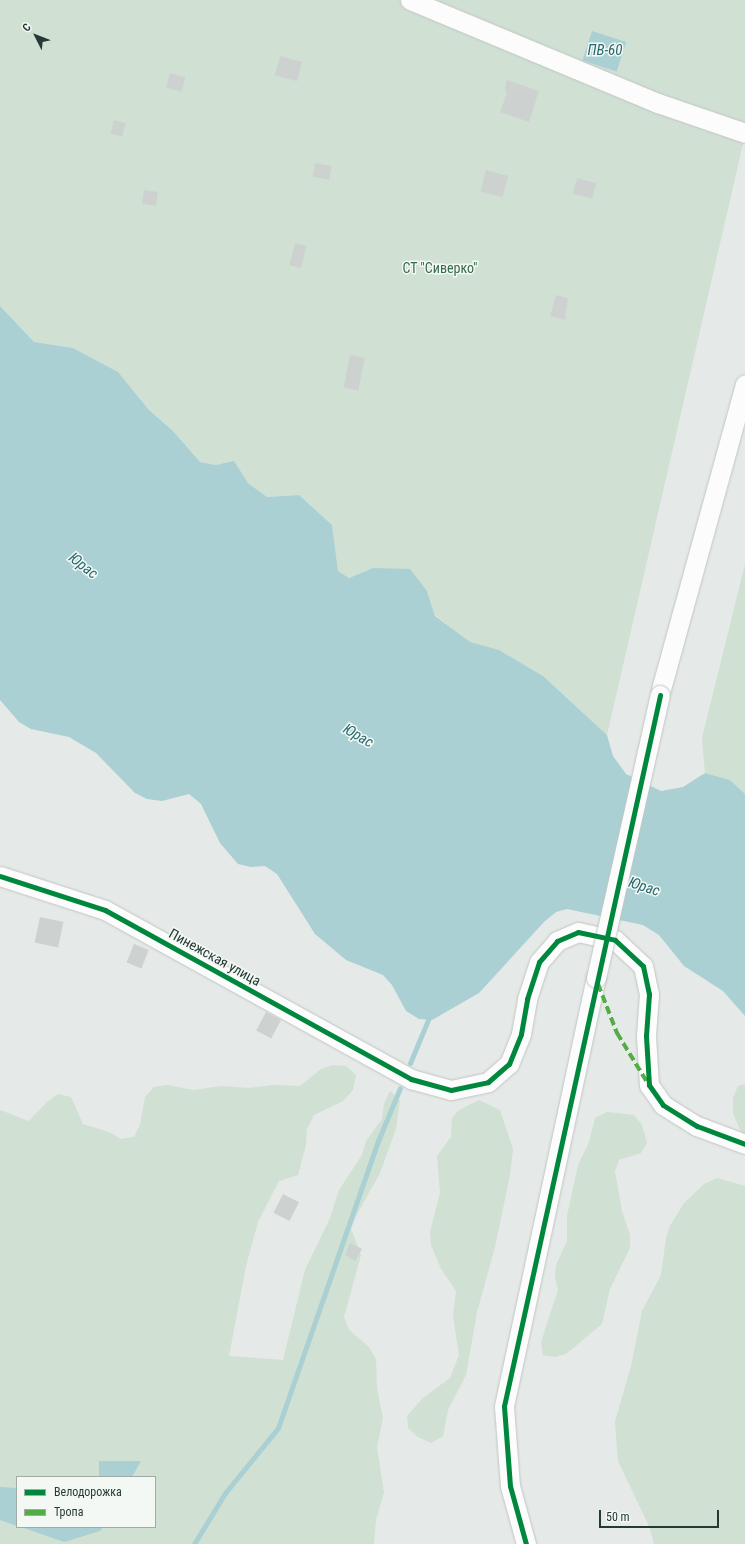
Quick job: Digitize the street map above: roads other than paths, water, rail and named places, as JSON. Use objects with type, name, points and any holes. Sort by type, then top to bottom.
[{"type":"street","points":[[410,0],[484,28],[658,103],[745,133]]},
{"type":"street","points":[[526,1544],[510,1486],[504,1406],[596,978],[661,692],[745,384]]},
{"type":"street","name":"Пинежская улица","points":[[0,876],[105,910],[411,1079],[450,1090],[488,1082],[509,1064],[521,1034],[528,999],[539,962],[557,941],[578,932],[615,940],[643,966],[649,994],[646,1036],[649,1085],[663,1105],[697,1126],[745,1144]]},
{"type":"water","name":"ПВ-60","points":[[592,31],[626,42],[617,72],[582,60]]},
{"type":"water","name":"Юрас","points":[[0,306],[34,342],[73,348],[118,372],[149,410],[173,431],[200,462],[216,465],[234,461],[248,483],[267,497],[299,495],[332,525],[338,571],[349,578],[373,568],[410,569],[427,591],[435,616],[470,642],[499,650],[543,676],[607,735],[613,756],[626,774],[661,791],[683,787],[705,773],[730,780],[745,794],[745,1016],[723,991],[684,966],[659,935],[643,925],[567,909],[556,912],[544,922],[479,993],[432,1020],[419,1019],[406,1011],[392,985],[383,975],[346,960],[315,934],[277,874],[265,866],[251,867],[238,864],[220,843],[201,804],[189,794],[162,801],[147,799],[135,793],[96,753],[69,737],[31,729],[19,722],[0,700]]},
{"type":"water","points":[[99,1461],[141,1461],[133,1476],[99,1476]]},
{"type":"water","points":[[0,1487],[16,1488],[16,1526],[0,1520]]},
{"type":"water","points":[[24,1528],[102,1528],[100,1531],[64,1542]]},
{"type":"waterway","points":[[410,1063],[428,1020]]},
{"type":"waterway","points":[[194,1544],[225,1493],[278,1428],[378,1141],[400,1088]]},
{"type":"park label","name":"СТ \"Сиверко\"","points":[[440,268]]}]
